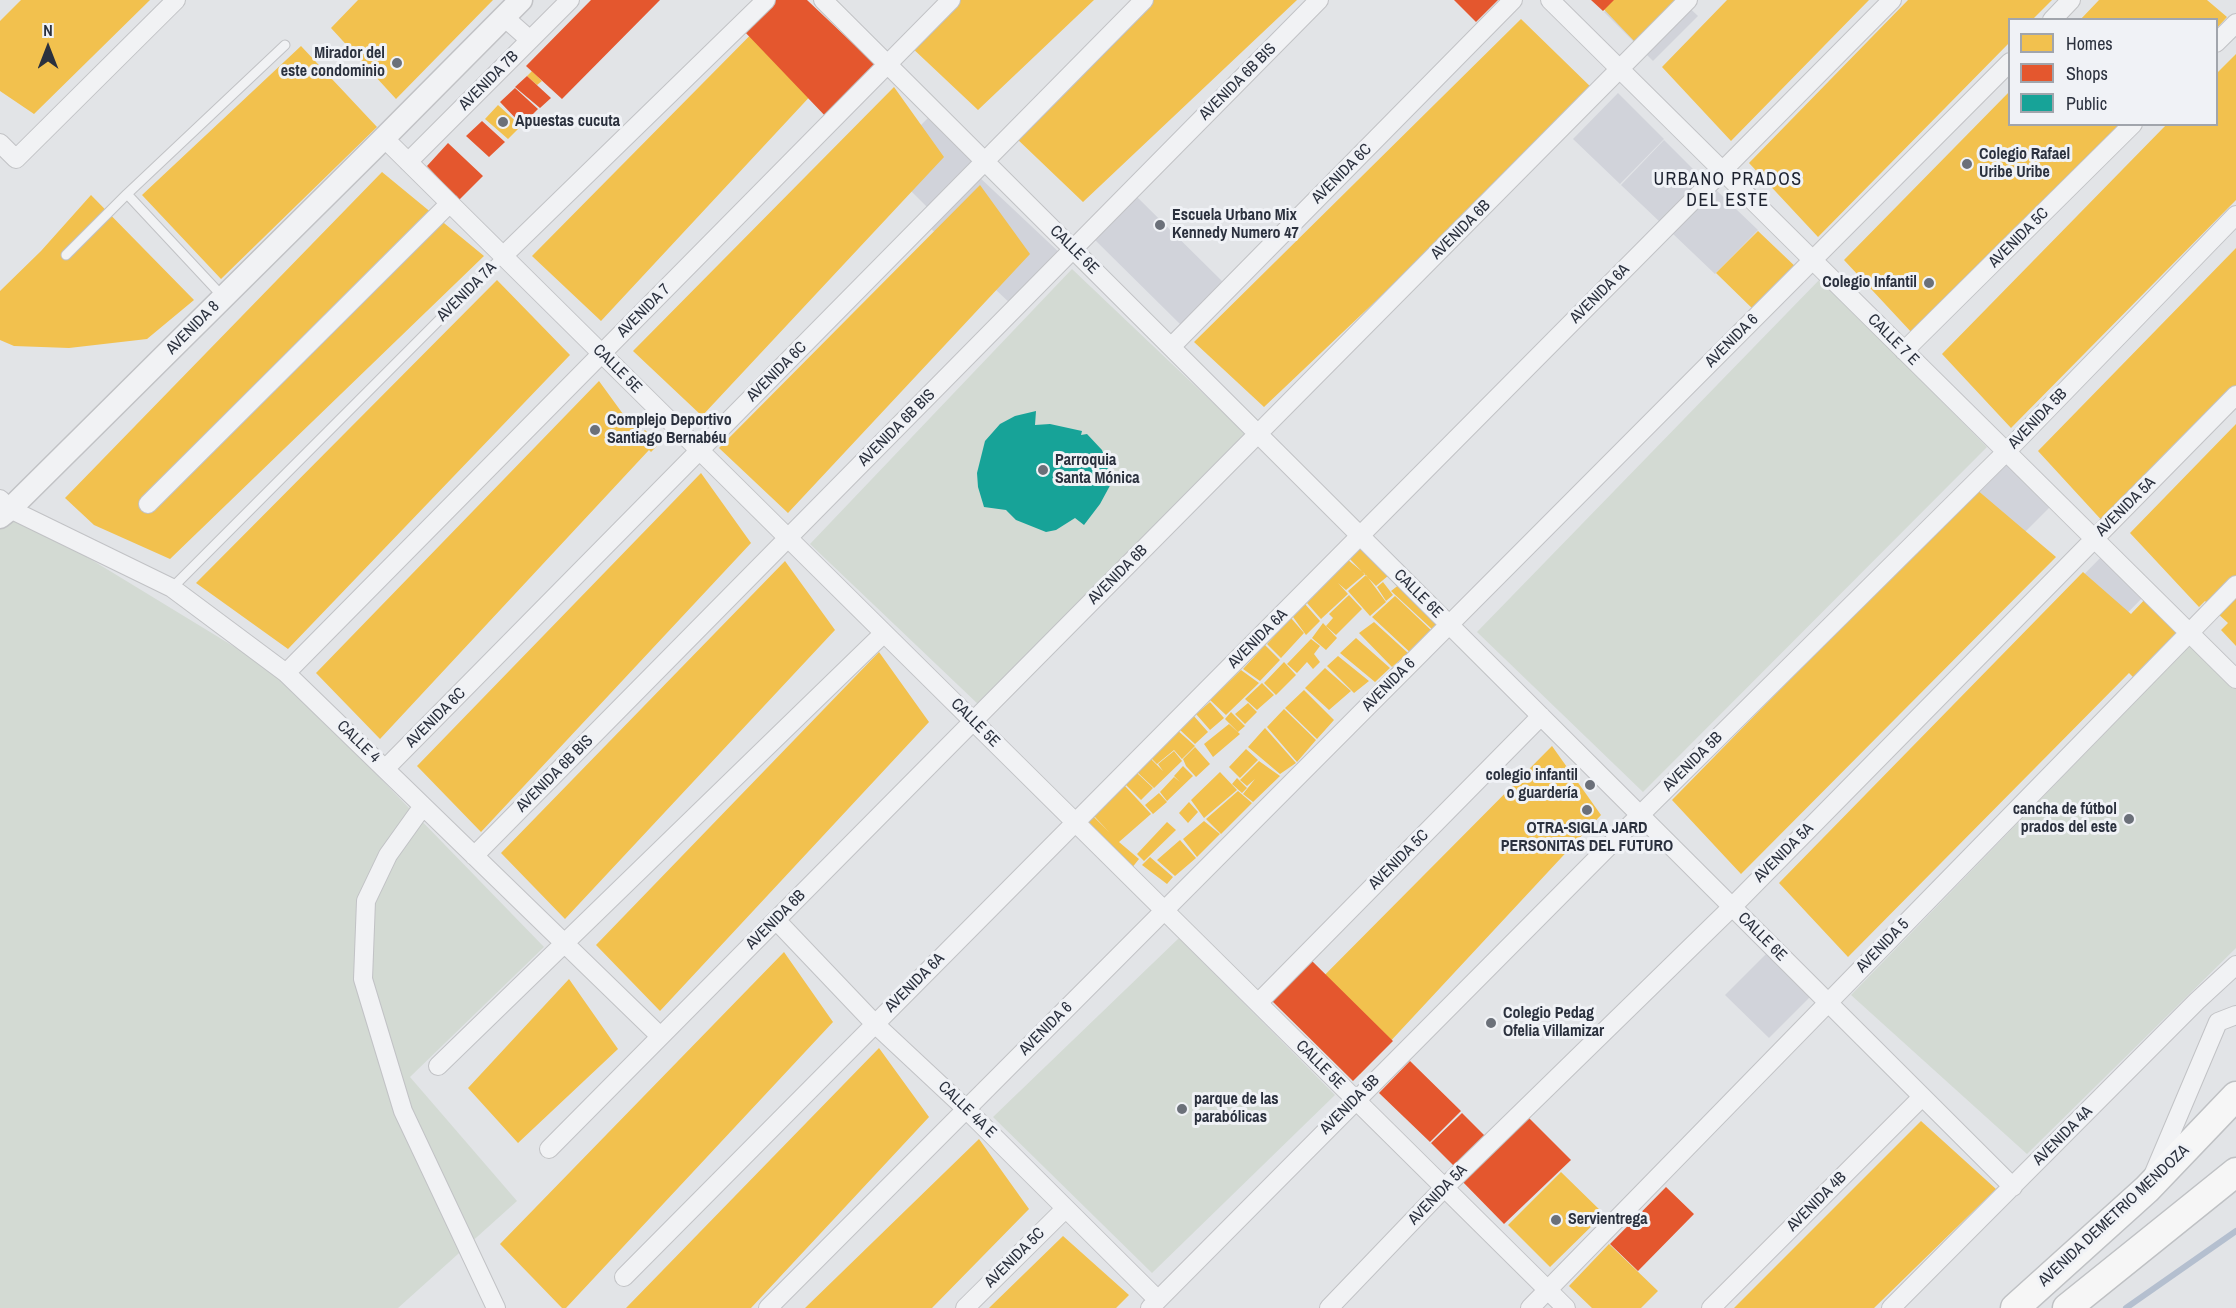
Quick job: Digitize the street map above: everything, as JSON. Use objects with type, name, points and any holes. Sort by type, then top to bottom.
[{"type":"main road","name":"AVENIDA DEMETRIO MENDOZA","points":[[2015,1308],[2147,1189],[2236,1096]]},
{"type":"main road","points":[[2067,1308],[2236,1172]]},
{"type":"street","points":[[0,143],[16,159],[176,0]]},
{"type":"street","name":"AVENIDA 7B","points":[[384,138],[521,0]]},
{"type":"street","name":"AVENIDA 7B","points":[[408,162],[570,0]]},
{"type":"street","name":"AVENIDA 7A","points":[[503,256],[766,0]]},
{"type":"street","name":"CALLE 6E","points":[[823,0],[2013,1187]]},
{"type":"street","name":"AVENIDA 7","points":[[286,673],[951,0]]},
{"type":"street","name":"AVENIDA 6C","points":[[385,769],[1144,0]]},
{"type":"street","name":"AVENIDA 6B BIS","points":[[474,856],[1319,0]]},
{"type":"street","name":"AVENIDA 6C","points":[[1171,347],[1513,0]]},
{"type":"street","name":"CALLE 7 E","points":[[1550,0],[2236,679]]},
{"type":"street","name":"AVENIDA 6B","points":[[549,1149],[1688,0]]},
{"type":"street","name":"AVENIDA 6A","points":[[624,1277],[1892,0]]},
{"type":"street","points":[[2054,18],[2071,0]]},
{"type":"street","points":[[504,17],[530,40]]},
{"type":"street","points":[[2218,42],[2236,23]]},
{"type":"street","name":"AVENIDA 6","points":[[768,1308],[2008,64]]},
{"type":"street","name":"AVENIDA 5C","points":[[1904,351],[2131,126]]},
{"type":"street","name":"CALLE 5E","points":[[384,138],[1566,1308]]},
{"type":"street","name":"AVENIDA 8","points":[[3,508],[224,298],[384,138]]},
{"type":"street","points":[[148,504],[450,203]]},
{"type":"street","name":"AVENIDA 5B","points":[[1154,1304],[1640,815],[2006,452],[2236,215]]},
{"type":"street","name":"AVENIDA 5A","points":[[1329,1308],[1444,1188],[1732,907],[2236,395]]},
{"type":"street","name":"CALLE 4","points":[[3,508],[172,588],[286,673],[660,1036]]},
{"type":"street","name":"AVENIDA 5","points":[[1530,1308],[2236,585]]},
{"type":"street","points":[[438,1066],[884,633]]},
{"type":"street","name":"AVENIDA 5C","points":[[1258,1003],[1541,716]]},
{"type":"street","points":[[423,806],[388,855],[366,901],[363,979],[403,1111],[496,1308]]},
{"type":"street","name":"CALLE 4A E","points":[[776,920],[875,1024],[966,1109],[1065,1209],[1154,1304]]},
{"type":"street","name":"AVENIDA 4A","points":[[1891,1308],[2197,1001],[2236,965]]},
{"type":"street","points":[[2197,1001],[2218,1022]]},
{"type":"street","points":[[2147,1189],[2218,1022],[2236,1015]]},
{"type":"street","name":"AVENIDA 4B","points":[[1711,1308],[1922,1097]]},
{"type":"street","name":"AVENIDA 5C","points":[[965,1308],[1065,1209]]},
{"type":"lane","points":[[66,255],[127,194],[285,45]]},
{"type":"lane","points":[[127,194],[224,298]]},
{"type":"lane","name":"AVENIDA 7A","points":[[172,588],[503,256]]},
{"type":"shaded area","points":[[1615,0],[1681,0],[1698,16],[1653,61],[1604,12]]},
{"type":"shaded area","points":[[1618,93],[1664,139],[1620,184],[1573,139]]},
{"type":"shaded area","points":[[928,118],[973,163],[928,208],[883,163]]},
{"type":"shaded area","points":[[1664,140],[1704,180],[1661,223],[1621,185]]},
{"type":"shaded area","points":[[977,175],[1062,255],[1013,306],[926,224]]},
{"type":"shaded area","points":[[1715,189],[1758,230],[1715,274],[1672,233]]},
{"type":"shaded area","points":[[1136,196],[1224,283],[1181,325],[1093,238]]},
{"type":"shaded area","points":[[1072,269],[1251,439],[980,706],[810,544]]},
{"type":"shaded area","points":[[1821,278],[1987,447],[1643,792],[1477,632]]},
{"type":"shaded area","points":[[2011,459],[2054,503],[2004,553],[1960,509]]},
{"type":"shaded area","points":[[0,504],[279,674],[544,947],[410,1077],[517,1201],[398,1308],[0,1308]]},
{"type":"shaded area","points":[[2105,553],[2147,593],[2098,643],[2056,603]]},
{"type":"shaded area","name":"cancha de fútbol prados del este","points":[[2192,643],[2236,689],[2236,948],[2027,1154],[1851,995]]},
{"type":"shaded area","points":[[1179,938],[1335,1095],[1152,1273],[993,1117]]},
{"type":"shaded area","points":[[1769,951],[1813,994],[1769,1038],[1725,995]]},
{"type":"building: Homes","points":[[21,0],[150,0],[34,114],[0,91],[0,21]]},
{"type":"building: Homes","name":"Mirador del este condominio","points":[[358,0],[493,0],[396,99],[331,28]]},
{"type":"building: Homes","points":[[785,0],[798,0],[842,62],[601,321],[532,256]]},
{"type":"building: Homes","points":[[954,0],[1094,0],[978,110],[909,45]]},
{"type":"building: Homes","points":[[1153,0],[1297,0],[1083,202],[1015,137]]},
{"type":"building: Homes","points":[[1595,0],[1678,0],[1636,43]]},
{"type":"building: Homes","points":[[1727,0],[1869,0],[1731,141],[1662,67]]},
{"type":"building: Homes","points":[[1908,0],[2052,0],[2034,18],[2008,18],[2008,44],[1818,237],[1749,163]]},
{"type":"building: Homes","points":[[2099,0],[2207,0],[2227,17],[2218,27],[2218,18],[2082,18]]},
{"type":"building: Homes","points":[[1521,19],[1596,92],[1264,407],[1194,342]]},
{"type":"building: Homes","points":[[301,46],[377,127],[221,279],[142,195]]},
{"type":"building: Homes","points":[[2236,54],[2236,200],[2011,428],[1942,354],[2165,126],[2218,126],[2218,72]]},
{"type":"building: Homes","points":[[532,71],[542,81],[537,85],[527,76]]},
{"type":"building: Homes","points":[[894,87],[944,157],[702,416],[633,351]]},
{"type":"building: Homes","points":[[2008,93],[2008,126],[2118,126],[1913,334],[1844,260]]},
{"type":"building: Homes","name":"Apuestas cucuta","points":[[498,105],[521,126],[508,139],[485,119]]},
{"type":"building: Homes","points":[[382,172],[484,256],[170,559],[94,525],[65,498]]},
{"type":"building: Homes","points":[[980,185],[1030,254],[788,513],[719,448]]},
{"type":"building: Homes","points":[[91,195],[194,300],[147,339],[69,348],[14,346],[0,340],[0,291],[41,251]]},
{"type":"building: Homes","points":[[1758,231],[1799,270],[1757,313],[1716,273]]},
{"type":"building: Homes","points":[[2236,248],[2236,393],[2106,525],[2038,451]]},
{"type":"building: Homes","points":[[497,280],[570,355],[288,649],[196,583]]},
{"type":"building: Homes","points":[[599,381],[639,436],[645,430],[659,444],[651,452],[649,450],[380,739],[316,673]]},
{"type":"building: Homes","points":[[2236,424],[2236,584],[2212,608],[2205,601],[2199,607],[2130,533]]},
{"type":"building: Homes","points":[[701,473],[751,543],[481,832],[417,766]]},
{"type":"building: Homes","points":[[1976,489],[2056,557],[1741,874],[1672,800]]},
{"type":"building: Homes","points":[[1360,545],[1389,575],[1376,586],[1348,557]]},
{"type":"building: Homes","points":[[1347,559],[1365,574],[1346,590],[1338,583],[1348,594],[1321,619],[1307,603]]},
{"type":"building: Homes","points":[[785,561],[835,630],[565,919],[501,853]]},
{"type":"building: Homes","points":[[2083,572],[2131,614],[2149,595],[2185,630],[2136,680],[2129,673],[1848,957],[1779,883]]},
{"type":"building: Homes","points":[[1366,575],[1386,602],[1370,616],[1348,591]]},
{"type":"building: Homes","points":[[1383,582],[1393,595],[1386,601],[1377,587]]},
{"type":"building: Homes","points":[[1400,584],[1441,625],[1434,631],[1391,591]]},
{"type":"building: Homes","points":[[2236,591],[2236,646],[2221,630],[2228,623],[2216,612]]},
{"type":"building: Homes","points":[[1349,595],[1362,609],[1336,635],[1326,626],[1333,618],[1329,614]]},
{"type":"building: Homes","points":[[1395,596],[1434,633],[1414,656],[1372,617]]},
{"type":"building: Homes","points":[[1305,604],[1320,621],[1306,635],[1293,617]]},
{"type":"building: Homes","points":[[1291,618],[1304,633],[1281,658],[1267,644]]},
{"type":"building: Homes","points":[[1374,622],[1408,653],[1392,667],[1359,633]]},
{"type":"building: Homes","points":[[1323,623],[1337,638],[1326,650],[1312,638]]},
{"type":"building: Homes","points":[[1356,638],[1390,668],[1375,682],[1340,653]]},
{"type":"building: Homes","points":[[1311,639],[1320,646],[1314,654],[1320,662],[1313,669],[1307,662],[1297,673],[1287,664]]},
{"type":"building: Homes","points":[[1265,645],[1280,660],[1260,681],[1243,669]]},
{"type":"building: Homes","points":[[879,652],[929,722],[660,1011],[596,945]]},
{"type":"building: Homes","points":[[1338,656],[1369,681],[1354,693],[1327,666]]},
{"type":"building: Homes","points":[[1284,662],[1296,675],[1276,695],[1264,683]]},
{"type":"building: Homes","points":[[1325,668],[1351,691],[1329,710],[1305,688]]},
{"type":"building: Homes","points":[[1241,670],[1259,683],[1226,715],[1210,700]]},
{"type":"building: Homes","points":[[1262,683],[1274,695],[1257,710],[1245,699]]},
{"type":"building: Homes","points":[[1304,690],[1334,720],[1317,739],[1285,708]]},
{"type":"building: Homes","points":[[1210,702],[1224,718],[1210,730],[1196,714]]},
{"type":"building: Homes","points":[[1248,703],[1257,712],[1245,724],[1235,714]]},
{"type":"building: Homes","points":[[1284,709],[1316,740],[1297,762],[1267,727]]},
{"type":"building: Homes","points":[[1231,712],[1245,726],[1238,732],[1225,719]]},
{"type":"building: Homes","points":[[1193,715],[1208,732],[1195,744],[1179,729]]},
{"type":"building: Homes","points":[[1229,724],[1240,734],[1213,757],[1204,744]]},
{"type":"building: Homes","points":[[1265,728],[1296,763],[1280,774],[1248,747]]},
{"type":"building: Homes","points":[[1176,729],[1195,746],[1182,759],[1174,750],[1157,764],[1151,758]]},
{"type":"building: Homes","points":[[1552,746],[1601,815],[1360,1074],[1291,1009]]},
{"type":"building: Homes","points":[[1195,747],[1210,764],[1196,777],[1183,759]]},
{"type":"building: Homes","points":[[1246,749],[1258,760],[1240,778],[1229,767]]},
{"type":"building: Homes","points":[[1174,751],[1182,761],[1154,788],[1137,772],[1151,759],[1163,771],[1158,764]]},
{"type":"building: Homes","points":[[1259,761],[1280,776],[1253,802],[1243,794],[1255,779],[1247,786],[1240,780]]},
{"type":"building: Homes","points":[[1183,766],[1193,776],[1167,801],[1160,792],[1174,777],[1180,782],[1174,776]]},
{"type":"building: Homes","points":[[1220,772],[1237,790],[1204,818],[1191,800]]},
{"type":"building: Homes","points":[[1137,773],[1153,788],[1141,800],[1125,784]]},
{"type":"building: Homes","points":[[1237,778],[1247,788],[1242,793],[1232,784]]},
{"type":"building: Homes","points":[[1125,786],[1151,814],[1119,842],[1139,859],[1131,869],[1086,823],[1094,817],[1109,832],[1094,816]]},
{"type":"building: Homes","points":[[1238,791],[1252,803],[1221,834],[1206,819]]},
{"type":"building: Homes","points":[[1159,793],[1167,802],[1153,814],[1145,805]]},
{"type":"building: Homes","points":[[1189,802],[1198,812],[1188,823],[1179,813]]},
{"type":"building: Homes","points":[[1204,821],[1220,834],[1197,857],[1183,839]]},
{"type":"building: Homes","points":[[1167,822],[1176,830],[1144,861],[1137,854]]},
{"type":"building: Homes","points":[[1180,840],[1196,858],[1175,876],[1157,860]]},
{"type":"building: Homes","points":[[1150,857],[1173,877],[1167,884],[1142,865]]},
{"type":"building: Homes","points":[[784,952],[833,1022],[566,1308],[562,1308],[500,1244]]},
{"type":"building: Homes","points":[[569,979],[618,1049],[518,1143],[468,1088]]},
{"type":"building: Homes","points":[[879,1048],[929,1117],[751,1308],[626,1308]]},
{"type":"building: Homes","points":[[1921,1121],[1996,1189],[1874,1308],[1734,1308]]},
{"type":"building: Homes","points":[[979,1139],[1029,1209],[932,1308],[805,1308]]},
{"type":"building: Homes","name":"Servientrega","points":[[1561,1172],[1604,1214],[1550,1267],[1508,1225]]},
{"type":"building: Homes","points":[[1063,1236],[1129,1295],[1116,1308],[989,1308]]},
{"type":"building: Homes","points":[[1609,1244],[1658,1291],[1641,1308],[1592,1308],[1569,1286]]},
{"type":"building: Shops","points":[[591,0],[660,0],[562,99],[526,66]]},
{"type":"building: Shops","points":[[772,0],[807,0],[880,69],[829,120],[743,30]]},
{"type":"building: Shops","points":[[1454,0],[1498,0],[1476,22]]},
{"type":"building: Shops","points":[[1591,0],[1614,0],[1603,11]]},
{"type":"building: Shops","points":[[527,76],[551,98],[540,108],[515,87]]},
{"type":"building: Shops","points":[[515,88],[538,109],[522,125],[500,102]]},
{"type":"building: Shops","points":[[482,121],[505,142],[489,157],[466,136]]},
{"type":"building: Shops","points":[[448,143],[483,176],[459,200],[427,166]]},
{"type":"building: Shops","points":[[1311,960],[1393,1041],[1353,1081],[1271,1000]]},
{"type":"building: Shops","points":[[1410,1061],[1461,1111],[1430,1142],[1379,1093]]},
{"type":"building: Shops","points":[[1462,1113],[1487,1138],[1456,1168],[1431,1143]]},
{"type":"building: Shops","points":[[1525,1114],[1571,1160],[1504,1224],[1459,1178]]},
{"type":"building: Shops","points":[[1666,1187],[1694,1214],[1638,1271],[1610,1244]]},
{"type":"building: Public","name":"Parroquia Santa Mónica","points":[[1036,411],[1035,425],[1050,424],[1082,431],[1081,435],[1087,434],[1102,450],[1113,480],[1100,504],[1084,525],[1075,518],[1056,530],[1046,532],[1016,520],[1006,510],[984,507],[978,487],[977,473],[985,441],[1000,424],[1015,416]]},
{"type":"waterway","points":[[2126,1308],[2236,1231]]},
{"type":"place","name":"Mirador del este condominio","points":[[397,63]]},
{"type":"place","name":"Apuestas cucuta","points":[[503,122]]},
{"type":"place","name":"Colegio Rafael Uribe Uribe","points":[[1967,164]]},
{"type":"place","name":"Escuela Urbano Mix Kennedy Numero 47","points":[[1160,225]]},
{"type":"place","name":"Colegio Infantil","points":[[1929,283]]},
{"type":"place","name":"Complejo Deportivo Santiago Bernabéu","points":[[595,430]]},
{"type":"place","name":"Parroquia Santa Mónica","points":[[1043,470]]},
{"type":"place","name":"colegio infantil o guardería","points":[[1590,785]]},
{"type":"place","name":"OTRA-SIGLA JARD PERSONITAS DEL FUTURO","points":[[1587,810]]},
{"type":"place","name":"cancha de fútbol prados del este","points":[[2129,819]]},
{"type":"place","name":"Colegio Pedag Ofelia Villamizar","points":[[1491,1023]]},
{"type":"place","name":"parque de las parabólicas","points":[[1182,1109]]},
{"type":"place","name":"Servientrega","points":[[1556,1220]]},
{"type":"district","name":"URBANO PRADOS DEL ESTE","points":[[1728,190]]}]
